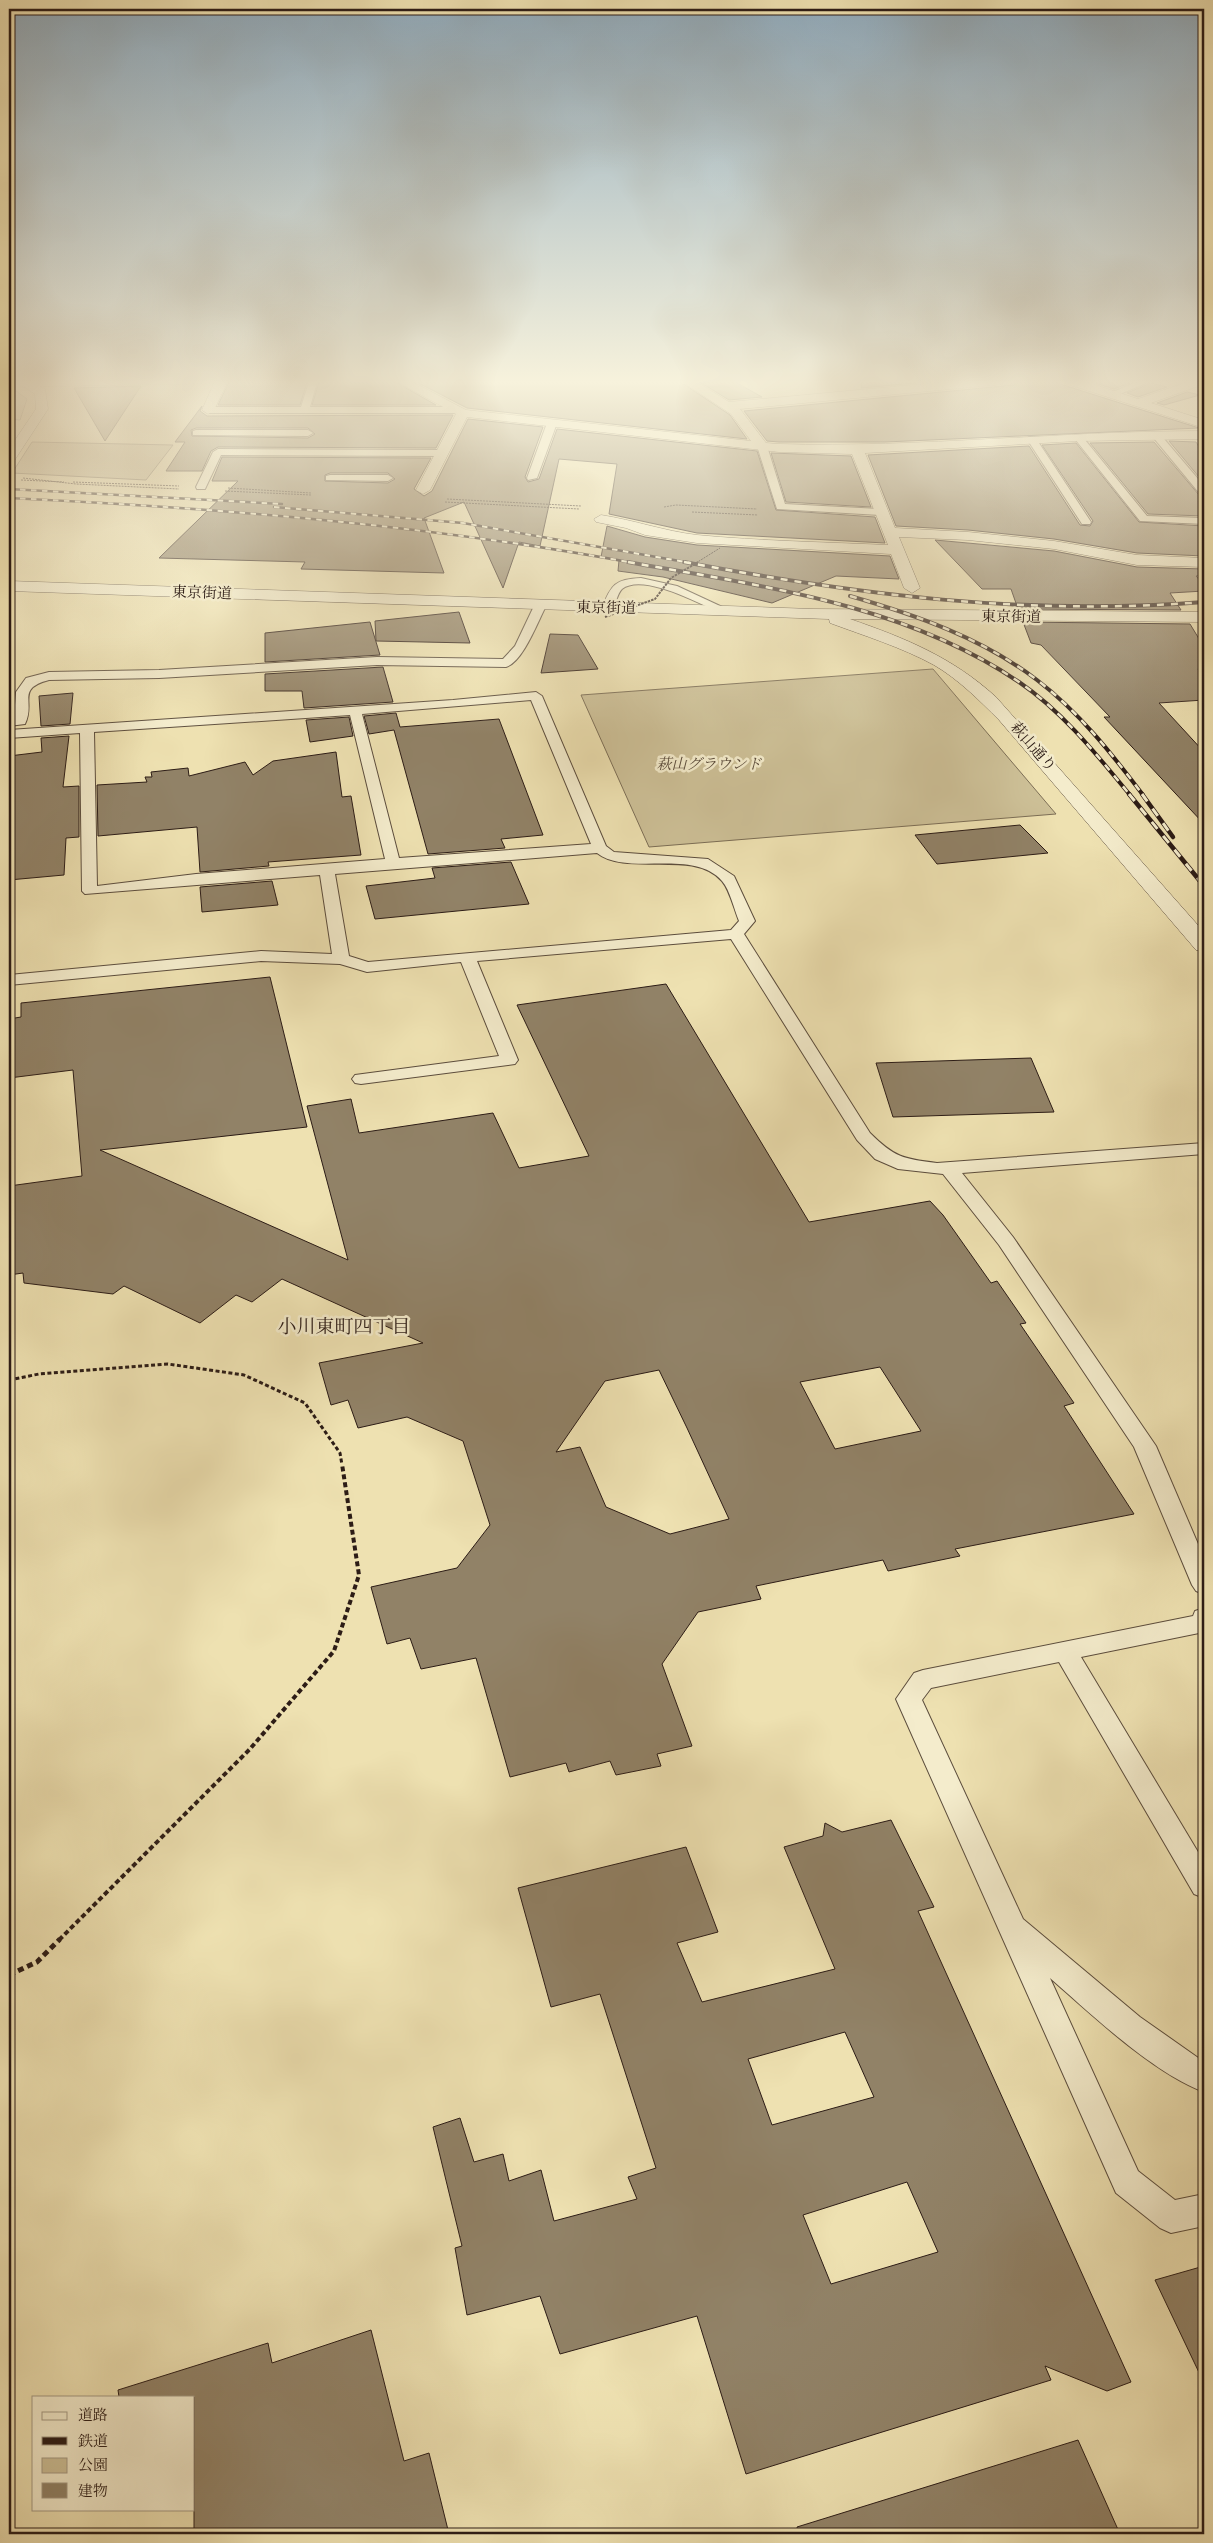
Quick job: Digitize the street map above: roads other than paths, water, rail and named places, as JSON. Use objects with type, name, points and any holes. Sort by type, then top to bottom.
[{"type":"street","points":[[874,498],[912,588]]},
{"type":"street","points":[[601,519],[630,524],[645,531],[697,539],[896,550]]},
{"type":"street","points":[[888,532],[968,536],[1054,545],[1137,560],[1204,563]]},
{"type":"street","name":"東京街道","points":[[9,586],[540,606],[606,612],[1131,618],[1204,616]]},
{"type":"street","name":"萩山通り","points":[[813,614],[850,625],[908,648],[941,663],[967,681],[1005,716],[1204,945]]},
{"type":"lane","points":[[778,498],[781,507],[880,512]]},
{"type":"lane","points":[[1070,498],[1086,522]]},
{"type":"lane","points":[[1127,498],[1144,519],[1204,521]]},
{"type":"lane","points":[[606,612],[617,588],[630,583],[642,582],[663,584],[727,612]]},
{"type":"lane","points":[[9,722],[20,721],[22,692],[30,681],[49,676],[159,674],[377,661],[506,663],[520,647],[540,606]]},
{"type":"lane","points":[[9,734],[536,696],[600,848],[610,856],[703,862],[729,879],[747,921],[736,934],[367,967],[341,959],[261,956],[9,980]]},
{"type":"lane","points":[[355,710],[393,863]]},
{"type":"lane","points":[[87,729],[90,891],[196,879],[600,848]]},
{"type":"lane","points":[[327,870],[341,959]]},
{"type":"lane","points":[[736,934],[863,1136],[882,1155],[905,1165],[948,1168],[1046,1162],[1204,1148]]},
{"type":"lane","points":[[361,1079],[510,1060],[467,957]]},
{"type":"lane","points":[[948,1168],[1006,1241],[1146,1446],[1204,1585]]},
{"type":"lane","points":[[1204,1617],[1202,1623],[923,1680],[909,1699],[1127,2182],[1170,2217],[1204,2210]]},
{"type":"lane","points":[[1065,1651],[1204,1886]]},
{"type":"lane","points":[[1009,1924],[1087,1993],[1182,2065],[1204,2078]]},
{"type":"railway","points":[[9,498],[166,507],[401,528],[479,538],[628,562]]},
{"type":"railway","points":[[167,498],[282,504]]},
{"type":"railway","points":[[274,507],[463,523],[691,563]]},
{"type":"railway","points":[[628,562],[634,563]]},
{"type":"railway","points":[[628,562],[780,590],[830,602],[880,616],[928,634],[975,655],[1019,682],[1065,720],[1130,795]]},
{"type":"railway","points":[[684,562],[814,584],[942,600],[1072,606],[1137,606],[1204,602]]},
{"type":"railway","points":[[850,596],[948,629],[1016,665],[1052,692],[1081,720],[1107,749],[1143,795]]},
{"type":"railway","points":[[1129,794],[1204,886]]},
{"type":"railway","points":[[1142,794],[1173,837]]},
{"type":"district","name":"小川東町四丁目","points":[[344,1327]]},
{"type":"park label","name":"萩山グラウンド","points":[[709,764]]}]
